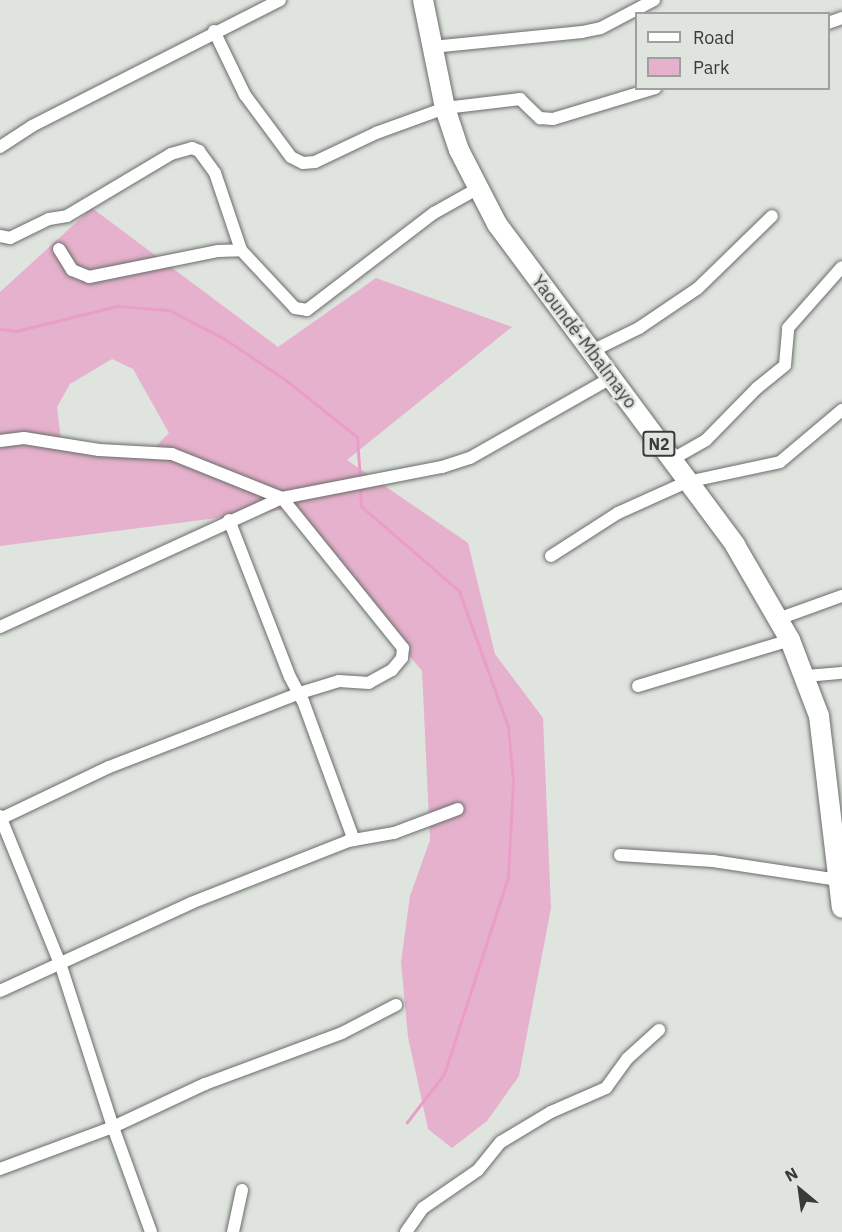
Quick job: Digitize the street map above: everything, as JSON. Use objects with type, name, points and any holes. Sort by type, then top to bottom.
[{"type":"highway","name":"Yaoundé-Mbalmayo","points":[[423,0],[445,108],[477,189],[497,224],[735,545],[790,640],[806,676],[826,759],[842,908]]},
{"type":"street","points":[[0,147],[32,126],[214,31],[280,0]]},
{"type":"street","points":[[432,47],[582,32],[601,28],[654,0]]},
{"type":"street","points":[[214,31],[245,95],[291,157],[303,163],[315,162],[376,133],[445,108],[520,99],[540,118],[553,119],[648,90]]},
{"type":"street","points":[[0,236],[10,238],[49,219],[67,216],[171,154],[192,148],[199,151],[215,173],[241,250],[295,308],[307,310],[434,213],[477,189]]},
{"type":"street","points":[[590,352],[639,328],[698,288],[772,216]]},
{"type":"street","points":[[59,249],[72,270],[89,277],[218,251],[241,250]]},
{"type":"street","points":[[671,460],[706,440],[757,388],[785,365],[788,328],[842,267]]},
{"type":"street","points":[[0,627],[152,559],[229,520],[282,498],[368,479],[442,467],[470,458],[611,378]]},
{"type":"street","points":[[551,556],[618,513],[687,482],[780,462],[842,410]]},
{"type":"street","points":[[0,441],[24,438],[99,450],[172,454],[282,498],[403,648],[402,658],[392,670],[369,682],[339,681],[300,693],[109,767],[0,817],[61,966],[113,1126],[151,1232]]},
{"type":"street","points":[[229,520],[300,693],[354,840]]},
{"type":"street","points":[[778,619],[842,596]]},
{"type":"street","points":[[638,686],[790,640]]},
{"type":"street","points":[[806,676],[842,673]]},
{"type":"street","points":[[0,991],[61,966],[191,903],[354,840],[394,833],[458,809]]},
{"type":"street","points":[[620,855],[713,861],[839,880]]},
{"type":"street","points":[[0,1169],[113,1126],[223,1076],[342,1032],[396,1005]]},
{"type":"street","points":[[406,1232],[423,1208],[478,1170],[501,1142],[551,1112],[606,1088],[628,1058],[642,1050],[659,1030]]},
{"type":"street","points":[[233,1232],[242,1191]]},
{"type":"green space","points":[[92,208],[278,347],[376,278],[512,327],[347,460],[468,543],[495,654],[543,718],[551,908],[519,1076],[487,1121],[452,1148],[428,1129],[408,1037],[401,962],[410,896],[430,840],[422,671],[288,509],[0,546],[0,292]],"holes":[[[112,359],[133,369],[169,433],[144,458],[62,448],[57,407],[70,384]]]},
{"type":"waterway","points":[[0,329],[16,331],[117,306],[169,310],[223,338],[283,378],[357,437],[360,480]]},
{"type":"waterway","points":[[360,486],[361,506],[459,591],[508,726],[513,781],[508,877],[444,1074],[407,1122]]}]
